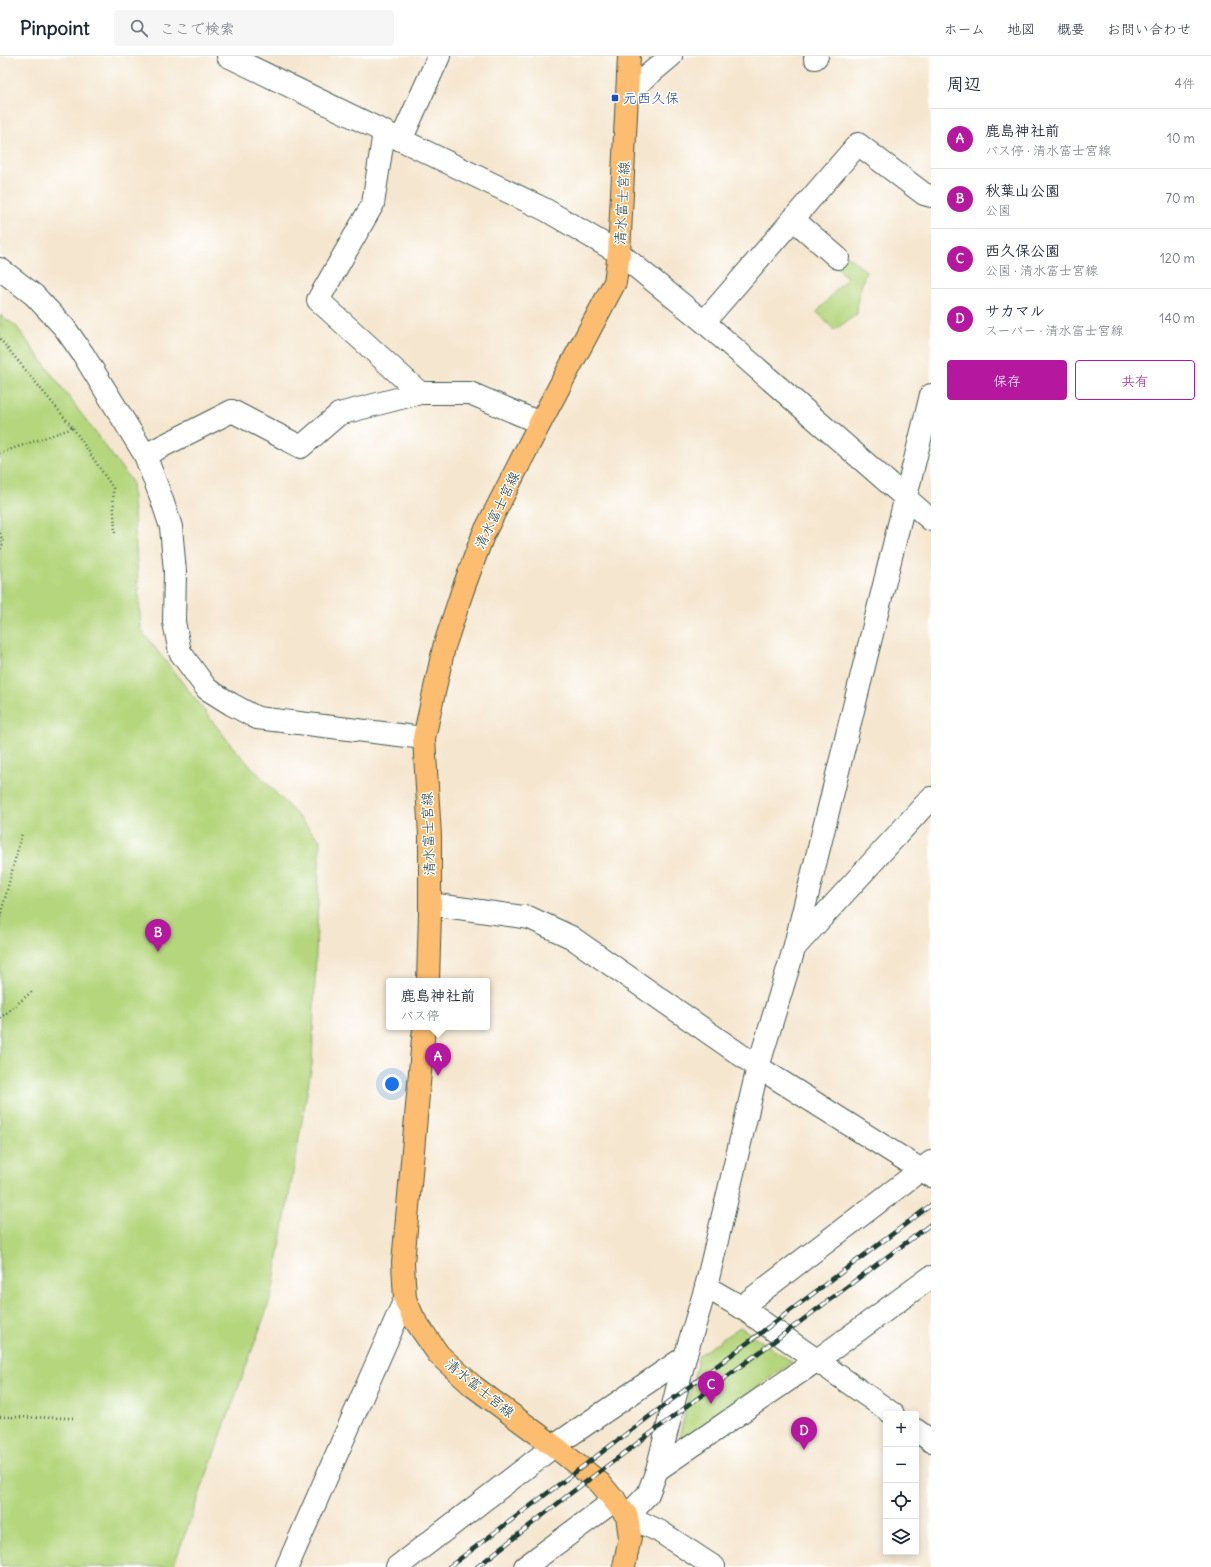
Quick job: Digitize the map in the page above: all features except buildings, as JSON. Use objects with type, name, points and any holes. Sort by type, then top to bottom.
[{"type":"main road","name":"清水富士宮線","points":[[428,978],[430,836],[424,738],[444,647],[483,535],[540,423],[615,282],[619,253],[629,56]]},
{"type":"main road","name":"清水富士宮線","points":[[424,1030],[403,1263],[405,1299],[414,1319],[439,1355],[473,1386],[554,1446],[600,1483],[621,1508]]},
{"type":"main road","points":[[621,1508],[630,1537],[624,1567]]},
{"type":"street","points":[[228,56],[546,210],[619,253],[704,322],[931,520]]},
{"type":"street","points":[[420,393],[318,300],[373,204],[392,136],[439,56]]},
{"type":"street","points":[[628,92],[671,56]]},
{"type":"street","points":[[704,322],[858,144],[924,194],[931,196]]},
{"type":"street","points":[[792,219],[838,258]]},
{"type":"street","points":[[0,269],[34,295],[64,327],[145,455],[162,497],[170,526],[175,572],[174,622],[180,652],[207,689],[257,718],[424,738]]},
{"type":"street","points":[[145,455],[232,411],[301,447],[339,414],[420,393],[470,393],[540,423]]},
{"type":"street","points":[[525,1567],[621,1508],[648,1494],[657,1470],[685,1357],[706,1287],[758,1067],[794,949],[931,396]]},
{"type":"street","points":[[794,949],[927,812]]},
{"type":"street","points":[[430,904],[530,918],[571,937],[758,1067],[928,1169],[741,1307]]},
{"type":"street","points":[[657,1470],[816,1361],[931,1278]]},
{"type":"street","points":[[706,1287],[741,1307],[889,1411]]},
{"type":"street","points":[[287,1567],[405,1299]]},
{"type":"street","points":[[397,1567],[554,1446],[685,1357]]},
{"type":"street","points":[[919,1432],[931,1440]]},
{"type":"street","points":[[621,1508],[714,1567]]},
{"type":"path","points":[[0,339],[73,428],[113,488],[115,535]]},
{"type":"path","points":[[0,453],[73,428]]},
{"type":"path","points":[[0,533],[3,543],[0,550]]},
{"type":"path","points":[[0,917],[22,833]]},
{"type":"path","points":[[0,1018],[34,990]]},
{"type":"path","points":[[0,1417],[74,1418]]},
{"type":"green space","points":[[846,255],[866,271],[858,297],[857,314],[834,330],[817,312],[847,278],[836,266]]},
{"type":"green space","points":[[0,315],[16,326],[132,482],[141,630],[232,746],[320,840],[312,1064],[271,1298],[173,1567],[0,1567]]},
{"type":"green space","points":[[740,1327],[792,1362],[677,1446],[699,1355]]},
{"type":"railway","points":[[449,1567],[931,1205]]},
{"type":"railway","points":[[477,1567],[571,1493],[931,1224]]},
{"type":"place","name":"元西久保","points":[[615,98]]},
{"type":"place","name":"秋葉山公園","points":[[158,952]]},
{"type":"place","name":"鹿島神社前","points":[[438,1076]]},
{"type":"place","name":"西久保公園","points":[[711,1404]]},
{"type":"place","name":"サカマル","points":[[804,1450]]}]
